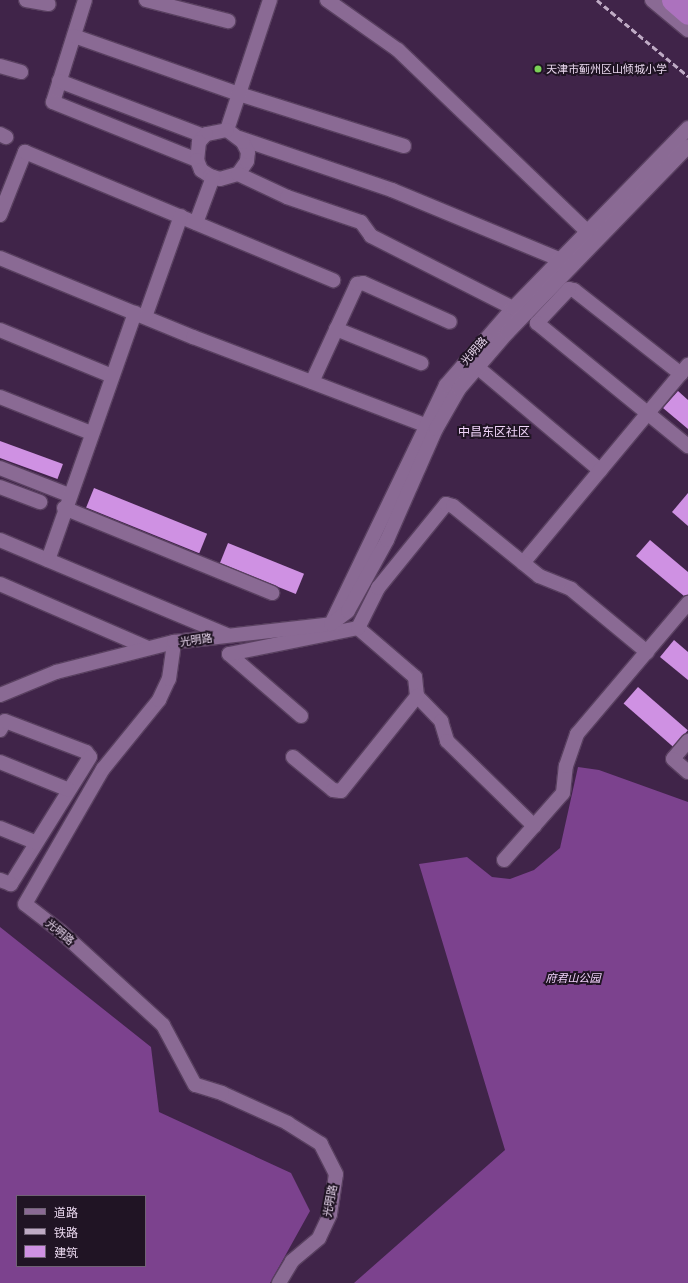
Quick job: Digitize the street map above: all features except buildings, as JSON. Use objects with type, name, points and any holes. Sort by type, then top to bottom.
[{"type":"highway","points":[[672,0],[688,14]]},
{"type":"street","points":[[26,0],[49,4]]},
{"type":"street","points":[[85,0],[53,102],[197,160]]},
{"type":"street","points":[[146,0],[228,21]]},
{"type":"street","points":[[227,130],[270,0]]},
{"type":"street","points":[[327,0],[398,50],[588,232]]},
{"type":"street","points":[[652,0],[688,30]]},
{"type":"street","points":[[74,36],[239,94],[404,146]]},
{"type":"street","points":[[0,66],[21,72]]},
{"type":"street","points":[[59,81],[204,136]]},
{"type":"street","name":"光明路","points":[[279,1283],[292,1261],[319,1238],[330,1214],[336,1174],[321,1144],[288,1123],[222,1093],[195,1085],[163,1025],[60,931],[25,904],[103,769],[159,700],[169,679],[174,642],[330,624],[348,611],[365,582],[436,429],[472,363],[514,308],[688,128]]},
{"type":"street","points":[[239,138],[248,152],[247,161],[238,174],[229,179],[213,177],[201,170],[196,152],[204,136],[216,130],[227,130],[239,138],[392,190],[561,260]]},
{"type":"street","name":"光明路","points":[[330,624],[425,425],[446,385],[472,363],[688,146]]},
{"type":"street","points":[[0,215],[25,152],[333,280]]},
{"type":"street","points":[[238,174],[287,197],[361,222],[371,236],[514,308]]},
{"type":"street","points":[[196,223],[213,177]]},
{"type":"street","points":[[48,560],[64,508],[112,376],[140,315],[181,216]]},
{"type":"street","points":[[0,258],[140,315],[425,425]]},
{"type":"street","points":[[312,382],[357,284],[363,282],[450,322]]},
{"type":"street","points":[[523,563],[600,470],[647,414],[684,370],[574,290],[569,289],[537,323],[647,414],[688,446]]},
{"type":"street","points":[[336,329],[421,363]]},
{"type":"street","points":[[0,330],[112,376]]},
{"type":"street","points":[[472,363],[600,470]]},
{"type":"street","points":[[0,397],[91,433]]},
{"type":"street","points":[[0,468],[69,494]]},
{"type":"street","points":[[0,487],[40,502]]},
{"type":"street","points":[[358,628],[378,588],[446,504],[453,506],[539,576],[571,589],[647,652]]},
{"type":"street","points":[[64,508],[272,593]]},
{"type":"street","points":[[0,540],[228,635]]},
{"type":"street","points":[[0,584],[148,648]]},
{"type":"street","points":[[504,860],[563,794],[566,766],[577,734],[688,603]]},
{"type":"street","points":[[358,628],[415,677],[417,696],[440,721],[447,742],[534,826]]},
{"type":"street","points":[[301,716],[230,654],[358,628]]},
{"type":"street","points":[[0,695],[56,672],[174,642]]},
{"type":"street","points":[[293,757],[333,790],[341,791],[417,696]]},
{"type":"street","points":[[0,730],[5,721],[86,752],[90,757],[35,842],[11,884],[0,880]]},
{"type":"street","points":[[688,741],[673,759],[688,772]]},
{"type":"street","points":[[0,762],[69,790]]},
{"type":"street","points":[[0,828],[35,842]]},
{"type":"green space","name":"府君山公园","points":[[578,767],[599,770],[688,802],[688,1283],[354,1283],[505,1150],[419,864],[467,857],[492,877],[510,879],[534,870],[560,848]]},
{"type":"green space","points":[[0,927],[151,1047],[159,1112],[291,1173],[310,1211],[270,1283],[0,1283]]},
{"type":"railway","points":[[597,0],[688,76]]},
{"type":"place","name":"天津市蓟州区山倾城小学","points":[[538,69]]},
{"type":"district","name":"中昌东区社区","points":[[494,432]]}]
